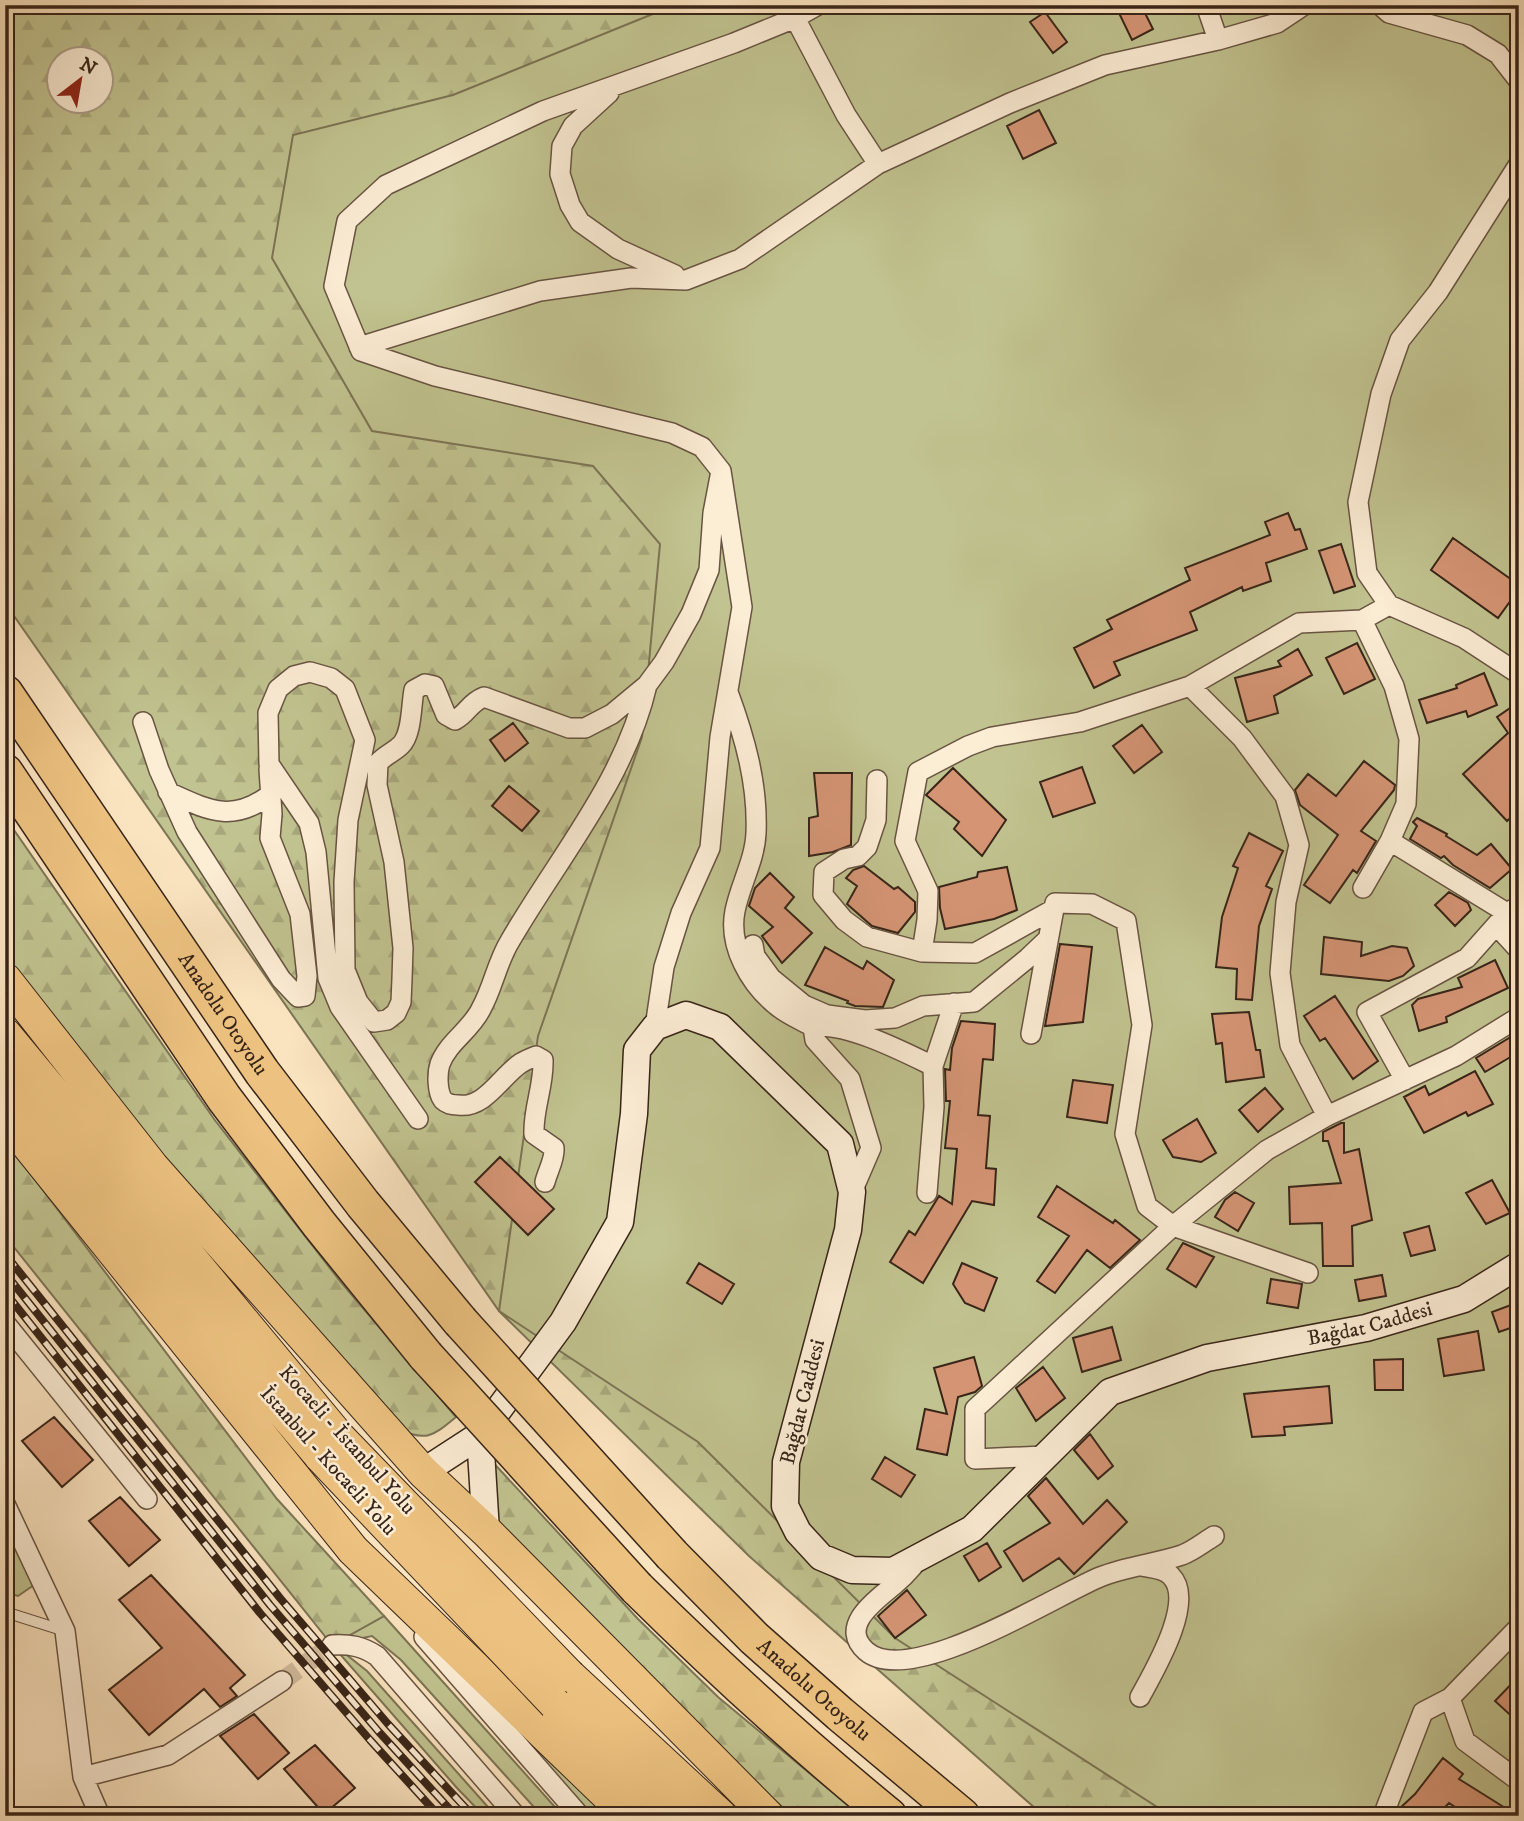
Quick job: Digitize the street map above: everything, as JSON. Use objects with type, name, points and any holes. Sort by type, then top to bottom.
[{"type":"highway","name":"Anadolu Otoyolu","points":[[5,693],[262,1072],[363,1204],[460,1321],[672,1555],[773,1655],[839,1714],[962,1816]]},
{"type":"highway","points":[[5,772],[224,1098],[319,1224],[426,1356],[637,1588],[745,1692],[816,1756],[889,1816]]},
{"type":"highway","points":[[5,979],[152,1166],[423,1472],[486,1531],[768,1816]]},
{"type":"highway","name":"Kocaeli - İstanbul Yolu","points":[[5,1034],[330,1447],[721,1816]]},
{"type":"highway","name":"İstanbul - Kocaeli Yolu","points":[[5,1082],[555,1704],[676,1816]]},
{"type":"highway","points":[[5,1117],[353,1550],[474,1683],[629,1816]]},
{"type":"highway","points":[[353,1550],[354,1527],[360,1512],[397,1482],[423,1472]]},
{"type":"highway","points":[[474,1683],[530,1625],[532,1604],[523,1585],[486,1531]]},
{"type":"main road","name":"Bağdat Caddesi","points":[[655,1027],[686,1015],[720,1027],[840,1144],[852,1192],[848,1230],[786,1462],[785,1506],[798,1532],[821,1557],[852,1570],[893,1572],[972,1530],[1110,1392],[1207,1359],[1366,1328],[1464,1299],[1519,1265]]},
{"type":"main road","points":[[423,1472],[480,1436],[563,1322],[620,1222],[634,1114],[637,1050],[655,1027]]},
{"type":"main road","points":[[480,1436],[486,1531]]},
{"type":"street","points":[[655,1027],[667,956],[681,913],[710,848],[720,737],[742,607],[721,471],[702,447],[672,433],[435,376],[361,351],[334,286],[347,221],[386,184],[542,111],[734,43],[795,18],[818,5]]},
{"type":"street","points":[[1206,5],[1219,40]]},
{"type":"street","points":[[359,347],[540,291],[631,278],[686,280],[740,259],[878,164],[1010,103],[1105,65],[1219,40],[1277,23],[1304,5]]},
{"type":"street","points":[[1380,5],[1389,13],[1466,35],[1498,54],[1519,81]]},
{"type":"street","points":[[795,18],[846,115],[878,164]]},
{"type":"street","points":[[620,84],[573,126],[562,146],[560,174],[570,205],[580,222],[618,249],[686,280]]},
{"type":"street","points":[[1519,164],[1438,292],[1400,340],[1381,394],[1358,502],[1367,573],[1389,605],[1464,638],[1519,674]]},
{"type":"street","points":[[143,722],[168,792],[187,832],[281,979],[298,997],[305,996],[307,976],[300,914],[270,838],[268,713],[278,689],[294,676],[310,672],[331,678],[345,689],[365,740],[348,820],[344,882],[345,970],[358,1002],[374,1022],[387,1020],[396,1013],[401,1002],[403,948],[394,862],[377,785],[378,763],[399,747],[408,736],[414,690],[425,684],[434,686],[446,715],[455,720],[463,716],[473,702],[484,697],[569,728],[585,728],[612,714],[647,685],[664,662],[691,614],[709,570],[713,513],[721,471]]},
{"type":"street","points":[[922,952],[928,891],[905,841],[918,772],[968,746],[992,737],[1080,722],[1190,686],[1299,623],[1362,620],[1389,605]]},
{"type":"street","points":[[1362,620],[1394,687],[1409,739],[1406,804],[1390,841],[1363,888]]},
{"type":"street","points":[[545,1182],[548,1167],[555,1157],[554,1148],[534,1134],[533,1114],[544,1078],[543,1060],[536,1056],[520,1063],[484,1097],[467,1107],[449,1104],[443,1099],[438,1087],[439,1065],[448,1050],[477,1018],[508,944],[596,803],[624,751],[640,713],[647,685]]},
{"type":"street","points":[[1190,686],[1242,738],[1285,796],[1299,845],[1286,902],[1280,973],[1290,1045],[1327,1116]]},
{"type":"street","points":[[728,691],[745,738],[755,790],[756,836],[734,913],[735,939],[745,970],[776,1006],[813,1027],[826,1025],[897,1048],[933,1066]]},
{"type":"street","points":[[269,764],[309,823],[316,852],[328,978],[340,1007],[418,1119]]},
{"type":"street","points":[[877,780],[876,820],[867,847],[858,856],[844,859],[824,872],[823,895],[844,920],[867,937],[922,952],[975,953],[1054,909]]},
{"type":"street","points":[[168,792],[223,813],[257,805],[271,794]]},
{"type":"street","points":[[1390,841],[1508,915],[1519,950]]},
{"type":"street","points":[[1031,1034],[1055,903],[1092,904],[1126,921],[1142,1025],[1125,1134],[1147,1206],[1173,1226],[1308,1272]]},
{"type":"street","points":[[1405,1080],[1367,1012],[1467,958],[1508,915]]},
{"type":"street","points":[[752,945],[755,956],[771,978],[804,1005],[827,1015],[865,1020],[895,1018],[923,1006],[974,1002],[1048,939]]},
{"type":"street","points":[[927,1193],[934,1107],[933,1066],[954,1003]]},
{"type":"street","points":[[1044,1456],[975,1459],[975,1409],[1173,1226],[1267,1150],[1327,1116],[1456,1056],[1519,1017]]},
{"type":"street","points":[[813,1027],[816,1040],[850,1079],[871,1147],[852,1192]]},
{"type":"street","points":[[5,1323],[148,1499]]},
{"type":"street","points":[[5,1504],[65,1631],[83,1777],[100,1816]]},
{"type":"street","points":[[923,1555],[896,1583],[871,1603],[860,1617],[856,1629],[858,1643],[867,1653],[880,1659],[905,1661],[952,1648],[1101,1576],[1184,1555],[1214,1536]]},
{"type":"street","points":[[1136,1565],[1159,1569],[1170,1575],[1179,1588],[1178,1613],[1140,1697]]},
{"type":"street","points":[[1383,1816],[1423,1713],[1450,1698],[1519,1627]]},
{"type":"street","points":[[332,1644],[364,1647],[377,1656],[516,1816]]},
{"type":"street","points":[[83,1777],[168,1755],[282,1681]]},
{"type":"street","points":[[474,1683],[580,1816]]},
{"type":"street","points":[[1450,1698],[1465,1741],[1519,1781]]},
{"type":"lane","points":[[5,1612],[65,1631]]},
{"type":"green space","points":[[5,5],[675,5],[453,95],[293,135],[272,258],[372,431],[593,466],[660,544],[642,737],[538,1036],[499,1311],[5,603]]},
{"type":"green space","points":[[461,5],[1519,5],[1519,1816],[1088,1816],[719,1485],[499,1311],[440,1141],[325,456],[235,274],[256,103]]},
{"type":"green space","points":[[5,817],[214,1119],[340,1281],[456,1417],[441,1429],[423,1436],[397,1429],[154,1155],[5,964]]},
{"type":"green space","points":[[5,1140],[277,1499],[384,1616],[332,1645],[5,1236]]},
{"type":"green space","points":[[499,1311],[698,1442],[895,1638],[1171,1816],[1044,1816],[749,1556]]},
{"type":"green space","points":[[488,1457],[638,1619],[718,1697],[861,1816],[795,1816],[755,1787],[497,1521]]},
{"type":"green space","points":[[5,1513],[37,1583],[18,1596],[5,1592]]},
{"type":"green space","points":[[384,1616],[563,1816],[542,1816],[401,1660],[372,1636],[334,1644]]},
{"type":"green space","points":[[333,1644],[367,1671],[496,1816],[484,1816],[457,1788]]},
{"type":"green space","points":[[510,1716],[614,1816],[593,1816],[520,1735]]},
{"type":"building","points":[[1130,5],[1141,5],[1153,29],[1132,40],[1118,11]]},
{"type":"building","points":[[1045,12],[1067,42],[1053,53],[1030,22]]},
{"type":"building","points":[[1039,110],[1056,143],[1023,159],[1007,126]]},
{"type":"building","points":[[1288,513],[1295,530],[1300,529],[1307,549],[1266,563],[1271,581],[1243,591],[1242,587],[1190,612],[1197,630],[1114,662],[1120,675],[1094,688],[1074,648],[1112,629],[1107,620],[1190,580],[1185,568],[1270,535],[1265,522]]},
{"type":"building","points":[[1453,538],[1519,585],[1519,589],[1498,618],[1431,570]]},
{"type":"building","points":[[1341,544],[1355,586],[1334,593],[1319,551]]},
{"type":"building","points":[[1357,643],[1375,679],[1344,694],[1326,658]]},
{"type":"building","points":[[1298,649],[1312,675],[1274,696],[1278,713],[1247,722],[1235,678],[1281,666],[1278,661]]},
{"type":"building","points":[[1484,673],[1497,705],[1468,717],[1466,711],[1427,723],[1419,700],[1457,688],[1456,685]]},
{"type":"building","points":[[1519,702],[1519,810],[1507,821],[1463,774],[1508,733],[1497,717]]},
{"type":"building","points":[[513,723],[528,743],[505,761],[490,740]]},
{"type":"building","points":[[1142,725],[1162,752],[1134,773],[1113,746]]},
{"type":"building","points":[[1364,761],[1395,785],[1394,790],[1361,831],[1376,841],[1357,873],[1353,870],[1330,903],[1304,885],[1338,835],[1300,805],[1295,790],[1308,774],[1336,796]]},
{"type":"building","points":[[1082,767],[1095,803],[1053,817],[1040,782]]},
{"type":"building","points":[[953,768],[1006,820],[982,856],[954,829],[959,822],[926,795]]},
{"type":"building","points":[[814,773],[852,773],[851,845],[833,852],[809,856],[809,818],[818,816]]},
{"type":"building","points":[[509,786],[539,811],[522,831],[492,806]]},
{"type":"building","points":[[1417,818],[1447,834],[1446,836],[1477,855],[1491,844],[1512,869],[1490,888],[1453,865],[1444,856],[1441,858],[1410,839],[1417,826],[1413,822]]},
{"type":"building","points":[[1249,833],[1283,851],[1266,886],[1272,889],[1259,926],[1252,1000],[1236,999],[1237,969],[1216,967],[1222,917],[1238,868],[1233,866]]},
{"type":"building","points":[[864,866],[894,889],[898,887],[915,902],[915,912],[898,933],[872,926],[847,904],[857,886],[846,878],[853,870]]},
{"type":"building","points":[[1007,867],[1017,910],[994,919],[945,929],[939,887],[977,877],[978,872]]},
{"type":"building","points":[[770,873],[794,897],[785,908],[812,933],[782,963],[762,936],[773,927],[749,906],[755,888]]},
{"type":"building","points":[[1449,892],[1468,903],[1471,910],[1455,926],[1435,905]]},
{"type":"building","points":[[1324,937],[1362,942],[1361,956],[1392,946],[1407,948],[1414,966],[1403,976],[1389,981],[1321,974]]},
{"type":"building","points":[[1060,944],[1092,947],[1083,1022],[1045,1026]]},
{"type":"building","points":[[825,947],[863,969],[867,961],[894,980],[883,1007],[855,1006],[805,985]]},
{"type":"building","points":[[1495,960],[1508,988],[1446,1017],[1447,1022],[1419,1031],[1412,1005],[1418,999],[1462,987],[1458,978]]},
{"type":"building","points":[[1335,996],[1378,1061],[1353,1079],[1325,1038],[1320,1041],[1304,1016]]},
{"type":"building","points":[[1249,1012],[1256,1050],[1260,1050],[1264,1077],[1226,1082],[1222,1043],[1216,1044],[1212,1014]]},
{"type":"building","points":[[961,1021],[995,1024],[993,1060],[983,1059],[978,1115],[990,1116],[986,1168],[996,1169],[994,1205],[972,1201],[923,1283],[890,1262],[909,1231],[915,1235],[939,1196],[952,1204],[957,1149],[945,1148],[950,1101],[946,1101],[945,1069],[950,1070],[952,1048]]},
{"type":"building","points":[[1519,1032],[1519,1052],[1485,1072],[1476,1058]]},
{"type":"building","points":[[1475,1071],[1493,1104],[1468,1116],[1466,1112],[1424,1133],[1404,1097],[1425,1086],[1429,1095]]},
{"type":"building","points":[[1073,1080],[1113,1085],[1107,1123],[1067,1117]]},
{"type":"building","points":[[1265,1088],[1283,1109],[1258,1132],[1239,1110]]},
{"type":"building","points":[[1197,1119],[1216,1153],[1201,1162],[1173,1157],[1163,1140]]},
{"type":"building","points":[[1344,1123],[1344,1153],[1359,1149],[1372,1220],[1352,1226],[1353,1266],[1323,1266],[1322,1223],[1290,1224],[1289,1187],[1341,1183],[1328,1141],[1323,1141],[1323,1132]]},
{"type":"building","points":[[500,1157],[554,1209],[528,1235],[475,1182]]},
{"type":"building","points":[[1492,1180],[1510,1213],[1486,1224],[1466,1193]]},
{"type":"building","points":[[1057,1186],[1113,1223],[1115,1220],[1140,1240],[1110,1268],[1087,1250],[1055,1293],[1037,1281],[1069,1236],[1038,1217]]},
{"type":"building","points":[[1235,1192],[1254,1203],[1238,1231],[1215,1217],[1225,1200]]},
{"type":"building","points":[[1429,1226],[1435,1250],[1411,1256],[1404,1233]]},
{"type":"building","points":[[1183,1243],[1214,1257],[1196,1287],[1167,1269]]},
{"type":"building","points":[[699,1263],[734,1284],[722,1304],[687,1283]]},
{"type":"building","points":[[962,1263],[997,1278],[984,1311],[965,1303],[953,1284]]},
{"type":"building","points":[[1382,1275],[1386,1296],[1359,1301],[1355,1280]]},
{"type":"building","points":[[1271,1279],[1302,1284],[1298,1308],[1267,1303]]},
{"type":"building","points":[[1519,1302],[1519,1325],[1499,1332],[1492,1312]]},
{"type":"building","points":[[1112,1327],[1121,1360],[1082,1372],[1073,1338]]},
{"type":"building","points":[[1478,1331],[1484,1370],[1444,1376],[1438,1339]]},
{"type":"building","points":[[974,1357],[982,1386],[975,1392],[958,1397],[947,1455],[917,1449],[925,1409],[947,1414],[934,1368]]},
{"type":"building","points":[[1403,1359],[1403,1390],[1375,1390],[1374,1360]]},
{"type":"building","points":[[1043,1367],[1065,1398],[1036,1421],[1016,1388]]},
{"type":"building","points":[[1329,1386],[1332,1423],[1284,1427],[1285,1435],[1252,1437],[1244,1394]]},
{"type":"building","points":[[54,1417],[93,1460],[62,1487],[22,1441]]},
{"type":"building","points":[[1090,1434],[1113,1466],[1098,1479],[1074,1450]]},
{"type":"building","points":[[885,1457],[915,1475],[901,1497],[872,1479]]},
{"type":"building","points":[[1046,1478],[1083,1524],[1107,1500],[1127,1522],[1074,1574],[1059,1558],[1023,1581],[1004,1551],[1050,1523],[1028,1496]]},
{"type":"building","points":[[120,1497],[160,1540],[129,1566],[89,1521]]},
{"type":"building","points":[[987,1543],[1001,1567],[979,1581],[964,1556]]},
{"type":"building","points":[[151,1575],[245,1675],[230,1688],[237,1696],[220,1707],[204,1689],[149,1735],[109,1690],[162,1648],[119,1600]]},
{"type":"building","points":[[907,1590],[926,1615],[895,1638],[878,1616]]},
{"type":"building","points":[[1519,1676],[1519,1723],[1495,1701]]},
{"type":"building","points":[[254,1714],[289,1753],[258,1779],[220,1736]]},
{"type":"building","points":[[315,1745],[355,1788],[324,1814],[284,1769]]},
{"type":"building","points":[[1443,1758],[1463,1774],[1459,1779],[1518,1816],[1469,1816],[1449,1803],[1436,1816],[1396,1816]]},
{"type":"tunnel","points":[[282,1681],[332,1645]]},
{"type":"railway","points":[[5,1254],[280,1598],[388,1724],[473,1816]]},
{"type":"railway","points":[[5,1273],[270,1605],[379,1732],[456,1816]]},
{"type":"railway","points":[[5,1292],[260,1613],[439,1816]]}]
